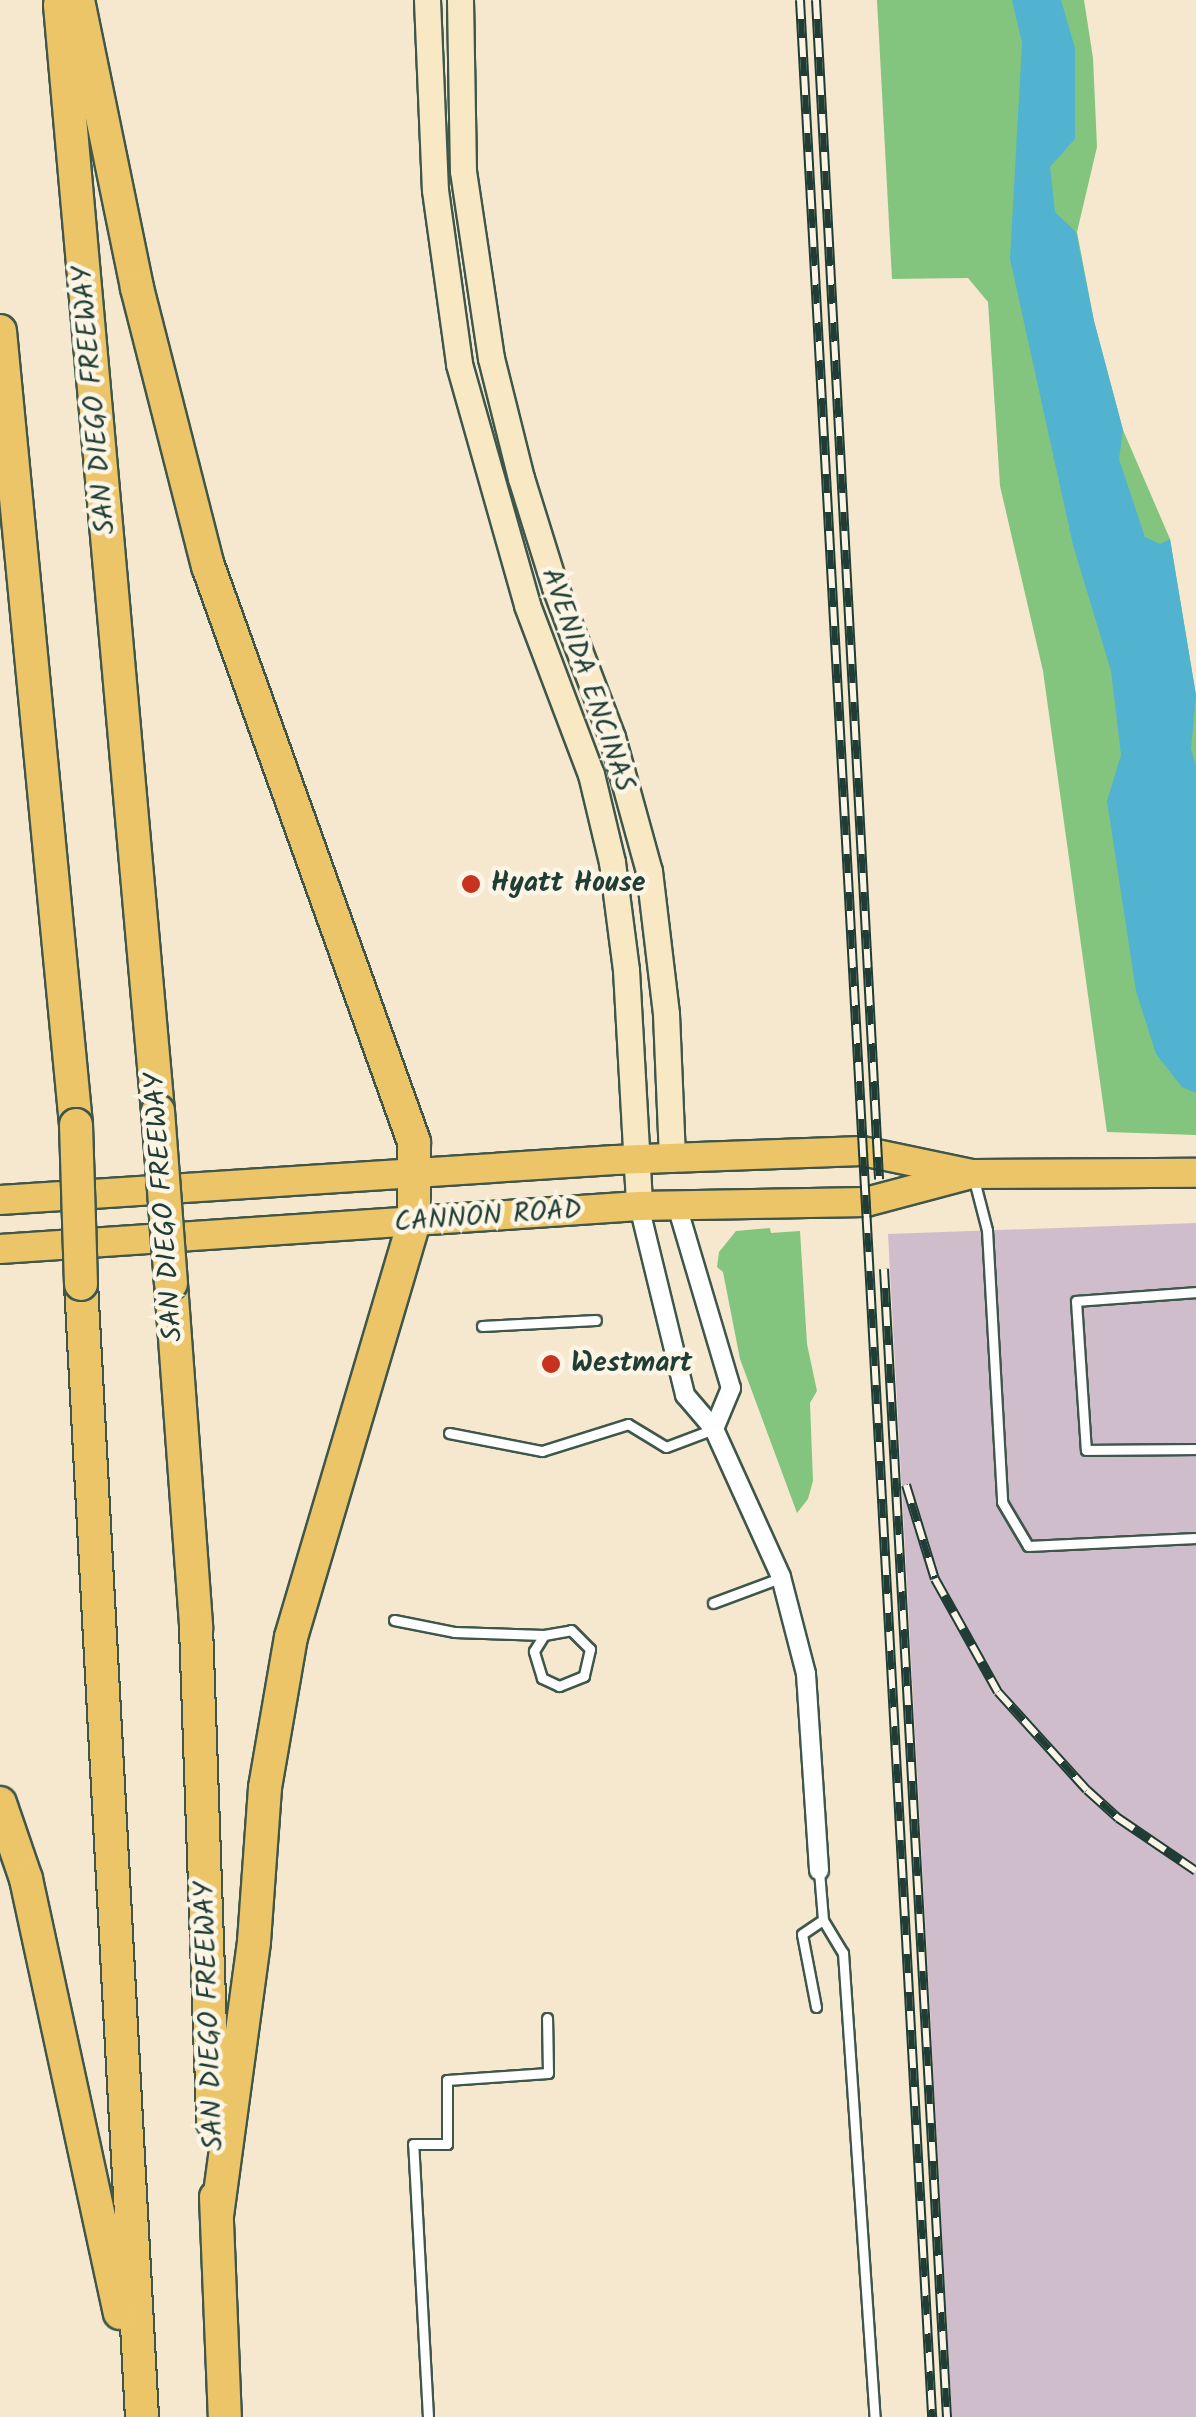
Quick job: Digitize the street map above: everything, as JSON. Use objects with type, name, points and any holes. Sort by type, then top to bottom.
[{"type":"highway","name":"SAN DIEGO FREEWAY","points":[[60,0],[158,1111],[196,1627],[226,2417]]},
{"type":"highway","points":[[78,0],[137,288],[208,566],[414,1135],[414,1222],[291,1636],[265,1788],[254,1942],[216,2215]]},
{"type":"highway","points":[[0,331],[76,1125],[81,1284],[142,2414]]},
{"type":"highway","points":[[0,1803],[26,1878],[142,2414]]},
{"type":"main road","name":"CANNON ROAD","points":[[0,1200],[877,1150],[972,1174],[1196,1172]]},
{"type":"main road","name":"CANNON ROAD","points":[[0,1248],[640,1206],[880,1201],[972,1174]]},
{"type":"street","name":"AVENIDA ENCINAS","points":[[427,0],[435,190],[459,364],[527,605],[591,774],[612,862],[626,970],[634,1161],[640,1206],[685,1395],[714,1430],[780,1577],[806,1674],[819,1871]]},
{"type":"street","name":"AVENIDA ENCINAS","points":[[460,0],[463,172],[482,298],[507,427],[555,587],[612,737],[650,870],[666,1014],[672,1159]]},
{"type":"street","points":[[677,1206],[731,1388],[714,1430]]},
{"type":"lane","points":[[527,605],[555,587]]},
{"type":"lane","points":[[972,1174],[987,1230],[1002,1502],[1028,1546],[1196,1538]]},
{"type":"lane","points":[[1196,1292],[1076,1301],[1086,1450],[1196,1448]]},
{"type":"lane","points":[[482,1326],[596,1320]]},
{"type":"lane","points":[[450,1433],[542,1451],[628,1424],[666,1447],[714,1430]]},
{"type":"lane","points":[[712,1603],[780,1577]]},
{"type":"lane","points":[[394,1620],[454,1632],[544,1635],[562,1628],[580,1634],[592,1659],[584,1676],[559,1686],[542,1678],[534,1651],[544,1635]]},
{"type":"lane","points":[[819,1871],[823,1920],[843,1953],[875,2417]]},
{"type":"lane","points":[[816,2007],[802,1934],[823,1920]]},
{"type":"lane","points":[[428,2417],[413,2144],[447,2144],[447,2080],[548,2074],[547,2018]]},
{"type":"shaded area","points":[[1196,1223],[1196,2417],[952,2417],[888,1234]]},
{"type":"green space","points":[[877,0],[1084,0],[1093,58],[1097,147],[1077,232],[1094,321],[1123,430],[1170,539],[1196,696],[1196,1135],[1107,1132],[1043,671],[1000,486],[988,302],[968,278],[892,279]]},
{"type":"green space","points":[[770,1228],[771,1233],[800,1231],[807,1344],[817,1391],[810,1403],[813,1481],[808,1499],[797,1513],[740,1359],[723,1272],[717,1267],[719,1252],[736,1231]]},
{"type":"water","points":[[1012,0],[1061,0],[1075,48],[1075,139],[1050,167],[1055,212],[1076,232],[1094,321],[1123,430],[1119,459],[1145,537],[1160,544],[1170,539],[1196,695],[1191,749],[1196,766],[1196,1093],[1182,1087],[1156,1054],[1136,991],[1107,801],[1121,755],[1111,671],[1073,545],[1010,259],[1022,43]]},
{"type":"railway","points":[[800,0],[932,2417]]},
{"type":"railway","points":[[816,0],[879,1179]]},
{"type":"railway","points":[[884,1269],[947,2417]]},
{"type":"railway","points":[[906,1485],[935,1579],[998,1692],[1087,1790],[1118,1818],[1196,1871]]},
{"type":"place","name":"Hyatt House","points":[[471,884]]},
{"type":"place","name":"Westmart","points":[[551,1364]]}]
